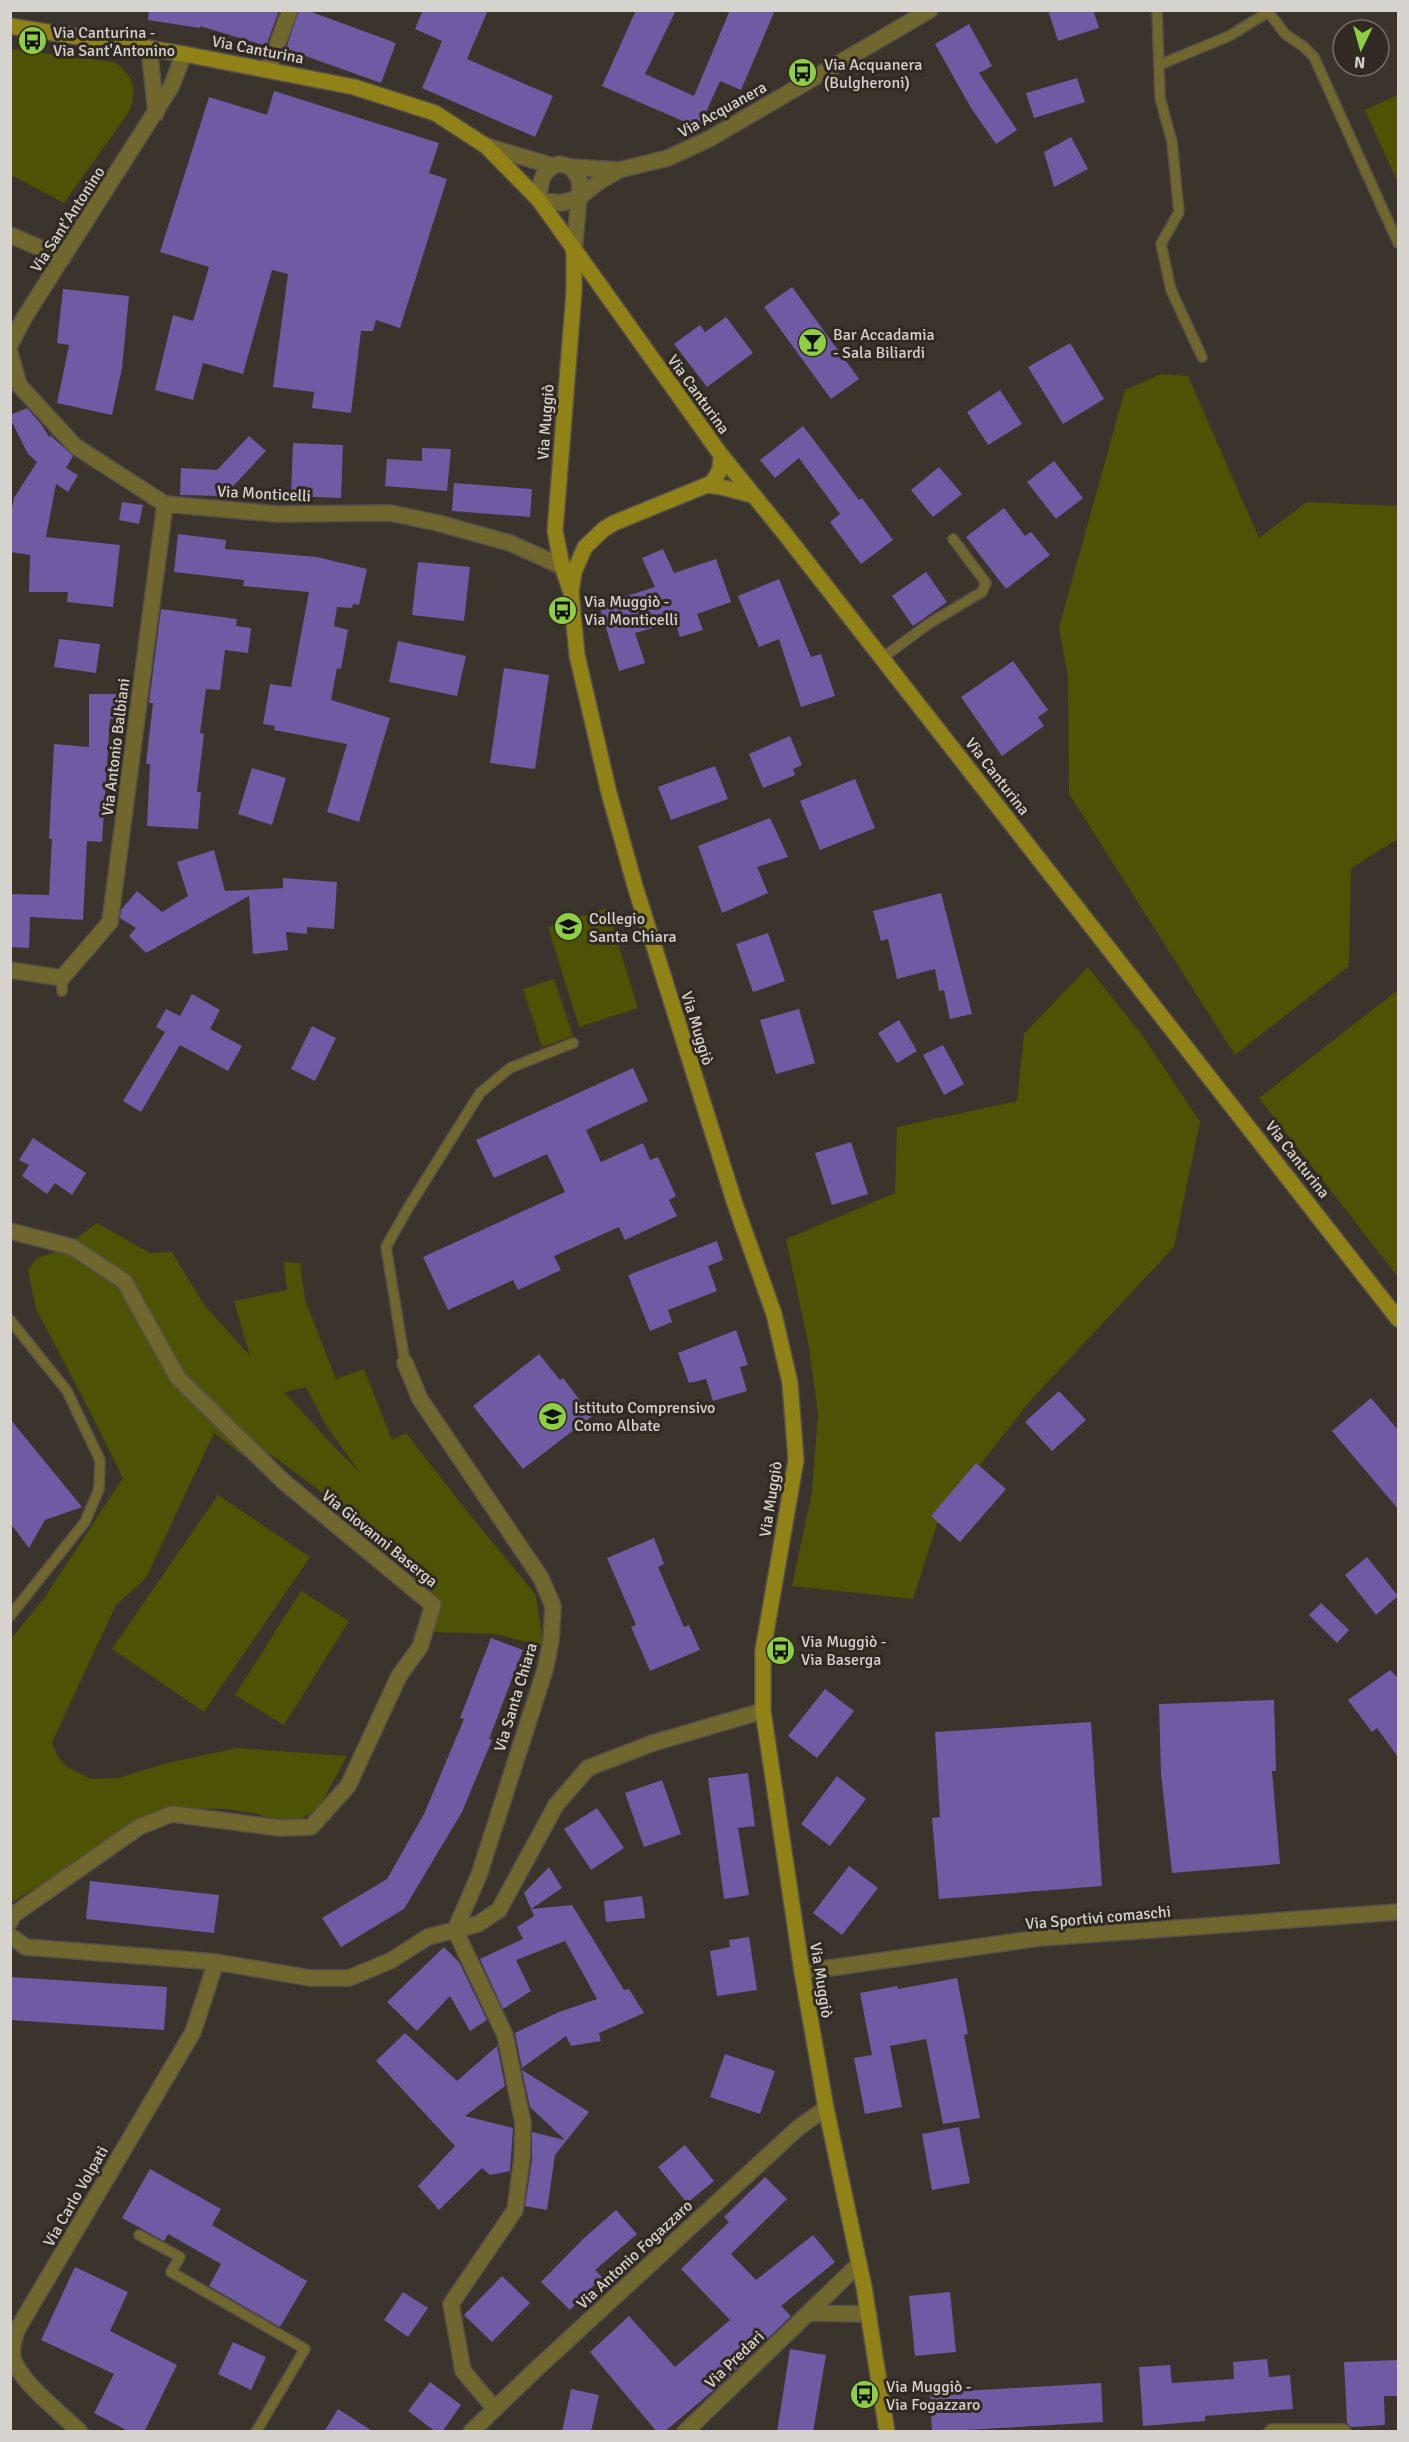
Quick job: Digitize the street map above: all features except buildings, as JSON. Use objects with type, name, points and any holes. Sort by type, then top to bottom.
[{"type":"street","points":[[268,69],[290,10]]},
{"type":"street","name":"Via Acquanera","points":[[619,170],[668,158],[710,139],[930,10]]},
{"type":"street","name":"Via Canturina","points":[[10,26],[184,54],[354,87],[435,113],[486,146],[539,200],[574,252],[752,495],[1398,1319]]},
{"type":"street","points":[[149,48],[156,113]]},
{"type":"street","name":"Via Sant'Antonino","points":[[10,345],[17,315],[63,258],[156,113],[171,87],[184,54]]},
{"type":"street","name":"Via Canturina","points":[[486,146],[553,166],[559,164],[619,170]]},
{"type":"street","points":[[553,166],[546,170],[542,178],[539,200],[561,203],[579,198],[597,183],[619,170]]},
{"type":"street","points":[[571,167],[579,179],[578,227],[574,252]]},
{"type":"street","points":[[578,227],[592,200],[619,170]]},
{"type":"street","points":[[10,235],[63,258]]},
{"type":"street","name":"Via Muggiò","points":[[574,252],[574,292],[555,531],[568,569],[577,655],[609,793],[639,897],[735,1204],[774,1314],[790,1383],[795,1460],[763,1650],[763,1711],[825,2108],[869,2314],[887,2432]]},
{"type":"street","name":"Via Monticelli","points":[[10,353],[19,385],[75,446],[165,504],[277,514],[390,513],[438,523],[510,543],[568,569]]},
{"type":"street","points":[[706,485],[712,483],[720,470],[721,454]]},
{"type":"street","points":[[706,485],[730,488],[752,495]]},
{"type":"street","name":"Via Muggiò","points":[[568,569],[585,547],[604,529],[706,485]]},
{"type":"street","name":"Via Antonio Balbiani","points":[[10,970],[62,985],[110,922],[165,504]]},
{"type":"street","name":"Via Giovanni Baserga","points":[[10,1231],[72,1247],[124,1281],[178,1378],[284,1482],[433,1605],[420,1647],[399,1676],[348,1786],[311,1827],[280,1828],[172,1814],[139,1827],[13,1915],[10,1922]]},
{"type":"street","name":"Via Santa Chiara","points":[[405,1364],[420,1399],[541,1578],[553,1606],[551,1641],[545,1670],[479,1875],[455,1930]]},
{"type":"street","points":[[10,1936],[26,1947],[216,1962],[310,1978],[349,1978],[390,1961],[428,1937],[478,1924],[499,1910],[556,1805],[588,1768],[653,1743],[763,1711]]},
{"type":"street","name":"Via Sportivi comaschi","points":[[802,1972],[1040,1938],[1398,1912]]},
{"type":"street","points":[[455,1930],[505,2035],[523,2123],[522,2159],[515,2210],[450,2304],[463,2372],[495,2409]]},
{"type":"street","name":"Via Carlo Volpati","points":[[80,2432],[19,2373],[12,2356],[13,2343],[17,2330],[193,2032],[216,1962]]},
{"type":"street","name":"Via Antonio Fogazzaro","points":[[471,2432],[798,2128],[825,2108]]},
{"type":"street","name":"Via Predari","points":[[685,2432],[859,2264]]},
{"type":"street","points":[[808,2313],[869,2314]]},
{"type":"street","points":[[1272,2432],[1343,2432]]},
{"type":"lane","points":[[1157,10],[1160,98],[1172,142],[1179,212],[1161,244],[1171,290],[1203,357]]},
{"type":"lane","points":[[1159,65],[1229,36],[1267,12],[1285,34],[1305,46],[1314,57],[1398,243]]},
{"type":"lane","points":[[882,658],[930,623],[982,592],[986,583],[953,539]]},
{"type":"lane","points":[[405,1364],[386,1247],[480,1093],[510,1068],[573,1043]]},
{"type":"lane","points":[[10,1320],[67,1391],[100,1460],[99,1489],[85,1522],[10,1616]]},
{"type":"lane","points":[[139,2235],[180,2257],[171,2272],[305,2349],[256,2432]]},
{"type":"shaded area","points":[[11,49],[114,62],[130,78],[133,96],[129,112],[64,203],[11,175]]},
{"type":"shaded area","points":[[1398,95],[1398,183],[1365,110]]},
{"type":"shaded area","points":[[1161,374],[1188,376],[1259,538],[1307,502],[1398,506],[1398,839],[1351,868],[1349,966],[1235,1055],[1069,794],[1068,678],[1059,627],[1125,390]]},
{"type":"shaded area","points":[[607,908],[638,1008],[579,1027],[548,927]]},
{"type":"shaded area","points":[[1088,967],[1145,1039],[1200,1122],[1174,1247],[1029,1402],[939,1518],[913,1599],[792,1586],[812,1492],[818,1413],[809,1347],[786,1239],[895,1193],[897,1127],[1017,1101],[1024,1034]]},
{"type":"shaded area","points":[[554,979],[573,1036],[542,1047],[523,989]]},
{"type":"shaded area","points":[[1398,990],[1398,1277],[1259,1098]]},
{"type":"shaded area","points":[[97,1223],[150,1253],[172,1252],[205,1306],[250,1356],[234,1301],[287,1290],[284,1262],[300,1263],[305,1300],[336,1379],[364,1369],[392,1440],[406,1433],[536,1595],[543,1646],[495,1634],[433,1632],[439,1612],[432,1593],[426,1581],[398,1545],[353,1516],[276,1458],[262,1450],[245,1457],[214,1433],[146,1578],[116,1605],[52,1742],[57,1755],[66,1766],[91,1779],[119,1778],[163,1764],[237,1748],[347,1756],[318,1809],[299,1820],[278,1820],[253,1813],[224,1809],[177,1808],[146,1820],[11,1903],[11,1639],[45,1597],[123,1478],[36,1309],[28,1270],[37,1258],[59,1251]],"holes":[[[306,1387],[327,1427],[359,1471],[284,1392]]]},
{"type":"shaded area","points":[[218,1495],[310,1557],[204,1712],[112,1649]]},
{"type":"shaded area","points":[[301,1591],[349,1621],[284,1725],[235,1695]]},
{"type":"place","name":"Via Canturina - Via Sant'Antonino","points":[[32,41]]},
{"type":"place","name":"Via Acquanera (Bulgheroni)","points":[[803,73]]},
{"type":"place","name":"Bar Accadamia - Sala Biliardi","points":[[812,343]]},
{"type":"place","name":"Via Muggiò - Via Monticelli","points":[[563,610]]},
{"type":"place","name":"Collegio Santa Chiara","points":[[568,927]]},
{"type":"place","name":"Istituto Comprensivo Como Albate","points":[[553,1416]]},
{"type":"place","name":"Via Muggiò - Via Baserga","points":[[780,1650]]},
{"type":"place","name":"Via Muggiò - Via Fogazzaro","points":[[865,2395]]}]
